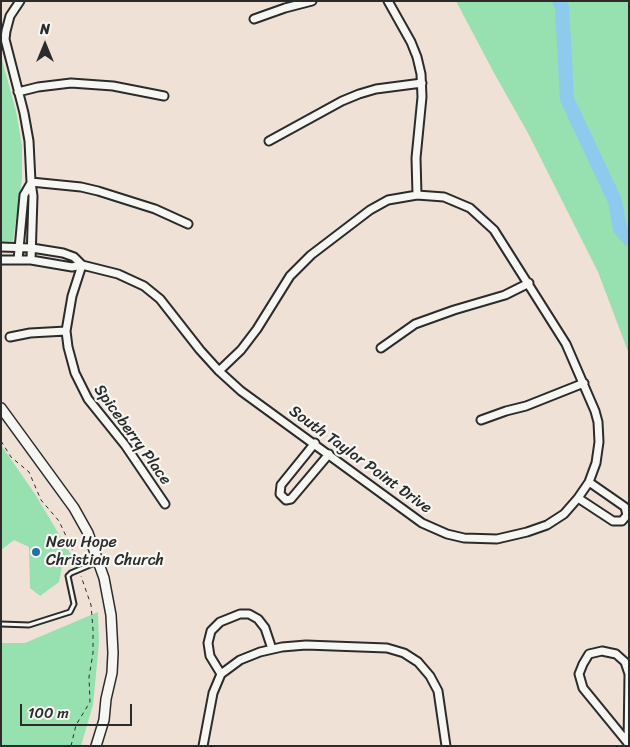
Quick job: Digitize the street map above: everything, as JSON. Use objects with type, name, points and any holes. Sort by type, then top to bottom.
[{"type":"street","points":[[20,1],[10,16],[5,39],[29,142],[33,196],[31,260]]},
{"type":"street","points":[[254,19],[312,1]]},
{"type":"street","points":[[388,1],[411,42],[417,57],[422,83],[416,166],[417,195]]},
{"type":"street","points":[[269,141],[342,101],[359,94],[376,89],[422,83]]},
{"type":"street","points":[[18,92],[38,87],[71,84],[113,86],[164,96]]},
{"type":"street","points":[[31,182],[73,186],[98,191],[155,209],[188,224]]},
{"type":"street","points":[[18,260],[24,195],[31,182]]},
{"type":"street","name":"South Taylor Point Drive","points":[[82,265],[128,278],[151,292],[160,299],[200,350],[220,371],[241,391],[422,523],[447,534],[464,538],[497,538],[537,528],[564,514],[589,482],[598,454],[599,432],[595,411],[566,344],[500,237],[478,213],[461,203],[444,197],[417,195],[395,198],[378,205],[312,255],[290,276],[258,329],[220,371]]},
{"type":"street","points":[[1,247],[32,248],[63,253],[74,257],[82,265]]},
{"type":"street","points":[[1,260],[31,260],[72,267],[82,265]]},
{"type":"street","name":"Spiceberry Place","points":[[82,265],[72,296],[66,331],[71,362],[82,390],[125,445],[165,504]]},
{"type":"street","points":[[381,348],[415,324],[505,295],[529,283]]},
{"type":"street","points":[[10,337],[30,333],[66,331]]},
{"type":"street","points":[[481,420],[526,406],[584,383]]},
{"type":"street","points":[[1,408],[74,508],[88,533],[108,597],[113,635],[112,673],[106,699],[104,720],[96,746]]},
{"type":"street","points":[[315,444],[281,485],[280,494],[286,500],[291,499],[329,454]]},
{"type":"street","points":[[578,498],[613,521],[622,521],[627,515],[625,506],[589,482]]},
{"type":"street","points":[[221,674],[210,656],[208,643],[211,631],[220,622],[240,614],[249,614],[258,619],[265,628],[272,649]]},
{"type":"street","points":[[203,746],[213,693],[221,674],[240,660],[272,649],[306,645],[387,648],[411,657],[425,669],[438,690],[446,746]]},
{"type":"street","points":[[602,651],[616,654],[625,662],[628,674],[628,744],[584,688],[579,674],[589,654],[602,651]]},
{"type":"lane","points":[[1,624],[30,625],[70,612],[74,604],[68,580],[71,573],[98,562]]},
{"type":"green space","points":[[456,1],[629,1],[629,354],[598,272],[528,133]]},
{"type":"green space","points":[[1,56],[16,111],[22,146],[22,179],[13,241],[1,242]]},
{"type":"green space","points":[[1,445],[35,494],[76,563],[62,567],[59,582],[40,596],[30,588],[29,547],[14,540],[1,550]]},
{"type":"green space","points":[[98,612],[99,643],[93,705],[81,746],[1,746],[1,643],[25,643]]},
{"type":"waterway","points":[[559,1],[562,7],[567,99],[615,201],[620,229],[629,239]]},
{"type":"place","name":"New Hope Christian Church","points":[[36,552]]}]
